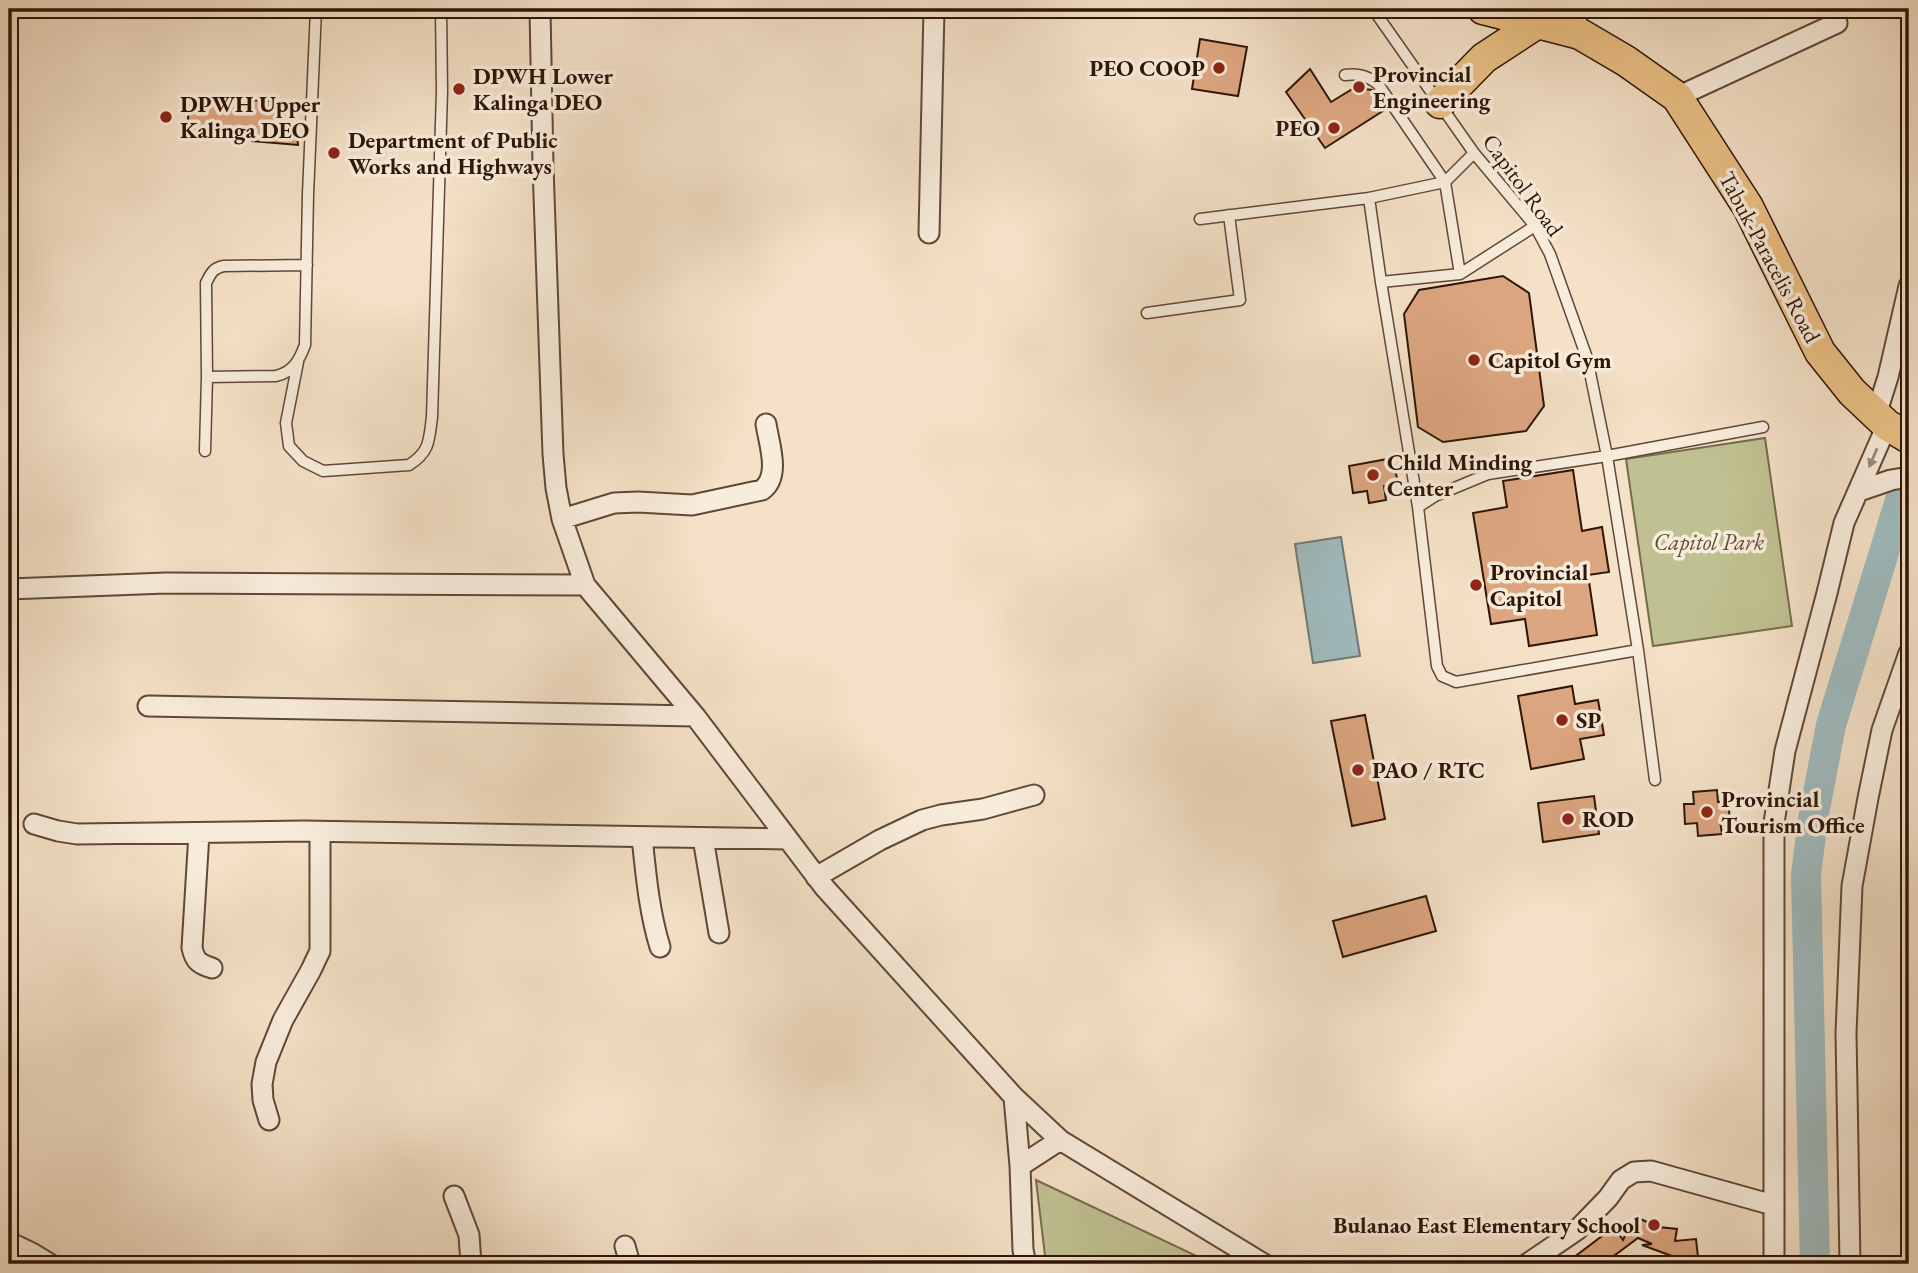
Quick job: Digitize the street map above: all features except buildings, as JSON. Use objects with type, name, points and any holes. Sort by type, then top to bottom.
[{"type":"main road","name":"Tabuk-Paracelis Road","points":[[1483,9],[1539,22],[1576,21],[1677,97],[1748,207],[1820,352],[1852,392],[1891,426]]},
{"type":"main road","points":[[1440,103],[1484,58],[1539,22]]},
{"type":"street","points":[[540,9],[553,454],[562,519],[585,584],[695,716],[816,877],[1014,1097],[1060,1140],[1264,1264]]},
{"type":"street","points":[[929,233],[934,9]]},
{"type":"street","points":[[1677,97],[1837,23]]},
{"type":"street","points":[[1774,1264],[1774,823],[1785,751],[1844,523],[1891,426],[1888,377],[1909,286]]},
{"type":"street","points":[[562,519],[614,503],[692,505],[762,491],[769,485],[773,471],[766,424]]},
{"type":"street","points":[[1859,491],[1909,477]]},
{"type":"street","points":[[9,589],[166,583],[585,584]]},
{"type":"street","points":[[1850,1264],[1846,1033],[1852,886],[1882,730],[1909,653]]},
{"type":"street","points":[[148,706],[695,716]]},
{"type":"street","points":[[816,877],[880,840],[922,820],[1034,796]]},
{"type":"street","points":[[34,824],[77,834],[320,832],[787,839]]},
{"type":"street","points":[[199,832],[192,948],[195,959],[212,968]]},
{"type":"street","points":[[269,1120],[262,1084],[266,1062],[284,1020],[320,951],[320,832]]},
{"type":"street","points":[[642,837],[647,892],[660,947]]},
{"type":"street","points":[[703,838],[719,933]]},
{"type":"street","points":[[1014,1097],[1026,1264]]},
{"type":"street","points":[[1020,1166],[1060,1140]]},
{"type":"street","points":[[1527,1264],[1577,1230],[1608,1198],[1621,1180],[1634,1172],[1651,1171],[1773,1205]]},
{"type":"street","points":[[454,1196],[468,1235],[471,1264]]},
{"type":"street","points":[[9,1242],[50,1264]]},
{"type":"lane","points":[[316,9],[305,345],[298,362],[286,423],[289,446],[303,461],[323,471],[409,465],[420,458],[429,442],[442,91],[441,9]]},
{"type":"lane","name":"Capitol Road","points":[[1373,9],[1474,153],[1535,226],[1550,254],[1587,358],[1607,456],[1638,650],[1655,780]]},
{"type":"lane","points":[[1345,75],[1367,76],[1378,84],[1445,181],[1460,274]]},
{"type":"lane","points":[[1200,219],[1369,198],[1445,181],[1474,153]]},
{"type":"lane","points":[[1369,198],[1418,507],[1437,666],[1442,676],[1456,682],[1638,650]]},
{"type":"lane","points":[[1147,313],[1240,300],[1229,215]]},
{"type":"lane","points":[[1381,282],[1460,274],[1535,226]]},
{"type":"lane","points":[[205,451],[206,283],[211,272],[224,266],[307,265]]},
{"type":"lane","points":[[207,377],[276,376],[286,373],[298,362]]},
{"type":"lane","points":[[1418,507],[1435,496],[1488,474],[1607,456],[1763,426]]},
{"type":"green space","name":"Capitol Park","points":[[1765,438],[1792,626],[1653,646],[1626,459]]},
{"type":"green space","points":[[1036,1180],[1203,1259],[1209,1264],[1046,1264]]},
{"type":"water","points":[[1341,537],[1360,656],[1313,663],[1295,544]]},
{"type":"waterway","points":[[1815,1264],[1806,875],[1813,819],[1831,725],[1901,497]]},
{"type":"place","name":"PEO COOP","points":[[1219,68]]},
{"type":"place","name":"Provincial Engineering","points":[[1359,87]]},
{"type":"place","name":"DPWH Lower Kalinga DEO","points":[[459,89]]},
{"type":"place","name":"DPWH Upper Kalinga DEO","points":[[166,117]]},
{"type":"place","name":"PEO","points":[[1334,128]]},
{"type":"place","name":"Department of Public Works and Highways","points":[[334,153]]},
{"type":"place","name":"Capitol Gym","points":[[1474,360]]},
{"type":"place","name":"Child Minding Center","points":[[1373,475]]},
{"type":"place","name":"Provincial Capitol","points":[[1476,585]]},
{"type":"place","name":"SP","points":[[1562,720]]},
{"type":"place","name":"PAO / RTC","points":[[1358,770]]},
{"type":"place","name":"Provincial Tourism Office","points":[[1707,812]]},
{"type":"place","name":"ROD","points":[[1568,819]]},
{"type":"place","name":"Bulanao East Elementary School","points":[[1654,1225]]}]
